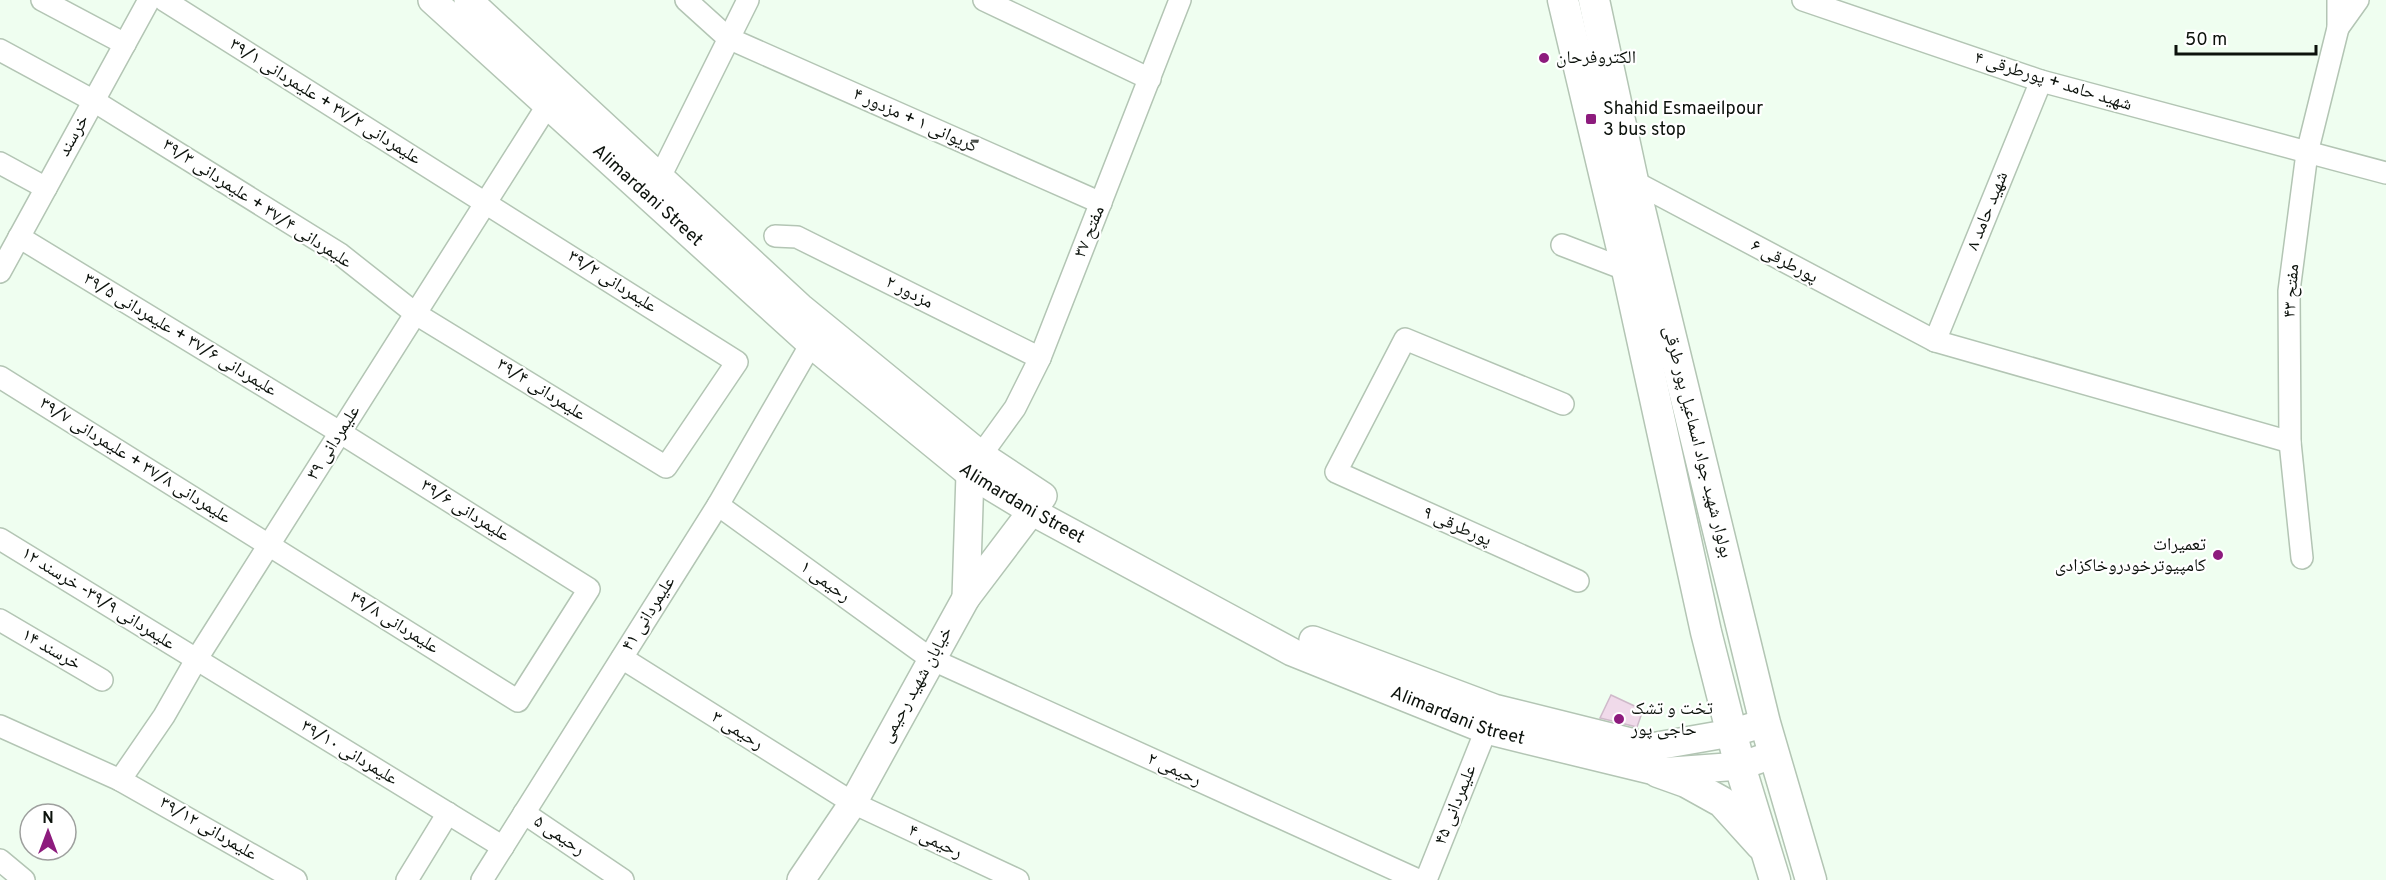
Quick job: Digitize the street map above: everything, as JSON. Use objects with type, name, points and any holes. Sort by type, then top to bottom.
[{"type":"main road","name":"بولوار شهید جواد اسماعیل پور طرقی","points":[[1563,0],[1628,270],[1706,632],[1740,766],[1775,880]]},
{"type":"main road","name":"بولوار شهید جواد اسماعیل پور طرقی","points":[[1594,0],[1633,181],[1765,723],[1811,880]]},
{"type":"main road","points":[[1658,771],[1686,782],[1722,802],[1767,852]]},
{"type":"street","points":[[42,0],[125,44]]},
{"type":"street","name":"خرسند","points":[[0,272],[149,0]]},
{"type":"street","name":"علیمردانی ۳۷/۲ + علیمردانی ۳۹/۱","points":[[164,0],[487,203]]},
{"type":"street","name":"Alimardani Street","points":[[432,0],[555,98],[653,186],[800,307],[819,336],[975,464],[1038,504],[1307,638],[1490,719],[1658,771],[1740,766],[1775,754]]},
{"type":"street","name":"Alimardani Street","points":[[468,0],[555,98]]},
{"type":"street","name":"گریوانی ۱ + مزدور ۴","points":[[686,0],[729,38],[1101,203]]},
{"type":"street","points":[[653,186],[748,0]]},
{"type":"street","points":[[984,0],[1150,79]]},
{"type":"street","name":"مفتح ۳۷","points":[[975,464],[1015,408],[1040,358],[1180,0]]},
{"type":"street","name":"شهید حامد + پورطرقی ۴","points":[[1803,0],[2041,81],[2386,174]]},
{"type":"street","points":[[2338,0],[2338,28]]},
{"type":"street","points":[[2338,28],[2358,0]]},
{"type":"street","name":"مفتح ۴۳","points":[[2302,558],[2290,442],[2289,291],[2307,153],[2338,28]]},
{"type":"street","name":"علیمردانی ۳۷/۴ + علیمردانی ۳۹/۳","points":[[0,50],[94,101],[340,254],[416,314]]},
{"type":"street","name":"شهید حامد ۸","points":[[1935,341],[2041,81]]},
{"type":"street","name":"علیمردانی ۳۹","points":[[120,780],[164,716],[196,660],[555,98]]},
{"type":"street","points":[[0,163],[46,188]]},
{"type":"street","name":"پورطرقی ۶","points":[[1633,181],[1935,341],[2290,442]]},
{"type":"street","name":"علیمردانی ۳۹/۲","points":[[487,203],[737,362],[666,466]]},
{"type":"street","name":"مزدور ۲","points":[[775,236],[797,237],[1040,358]]},
{"type":"street","name":"علیمردانی ۳۷/۶ + علیمردانی ۳۹/۵","points":[[19,237],[341,433]]},
{"type":"street","points":[[1562,245],[1628,270]]},
{"type":"street","name":"علیمردانی ۳۹/۴","points":[[416,314],[666,466]]},
{"type":"street","name":"علیمردانی ۴۱","points":[[482,880],[718,505],[819,336]]},
{"type":"street","name":"پورطرقی ۹","points":[[1563,404],[1405,339],[1335,472],[1578,581]]},
{"type":"street","name":"علیمردانی ۳۷/۸ + علیمردانی ۳۹/۷","points":[[0,377],[269,545]]},
{"type":"street","name":"علیمردانی ۳۹/۶","points":[[341,433],[589,589],[518,701]]},
{"type":"street","points":[[966,598],[975,464]]},
{"type":"street","name":"خیابان شهید رحیمی","points":[[801,880],[853,803],[966,598],[1038,504]]},
{"type":"street","name":"رحیمی ۱","points":[[718,505],[931,659]]},
{"type":"street","name":"علیمردانی ۳۹/۹- خرسند ۱۲","points":[[0,539],[196,660]]},
{"type":"street","name":"علیمردانی ۳۹/۸","points":[[269,545],[518,701]]},
{"type":"street","name":"خرسند ۱۴","points":[[0,620],[102,680]]},
{"type":"street","name":"رحیمی ۳","points":[[622,658],[853,803]]},
{"type":"street","name":"رحیمی ۲","points":[[931,659],[1418,880]]},
{"type":"street","name":"علیمردانی ۳۹/۱۰","points":[[196,660],[503,847]]},
{"type":"street","name":"Alimardani Street","points":[[1490,719],[1651,747],[1731,733],[1765,723]]},
{"type":"street","name":"علیمردانی ۴۵","points":[[1426,880],[1490,719]]},
{"type":"street","name":"علیمردانی ۳۹/۱۲","points":[[0,726],[120,780],[296,880]]},
{"type":"street","name":"رحیمی ۴","points":[[853,803],[1018,880]]},
{"type":"street","points":[[408,880],[448,813]]},
{"type":"street","name":"رحیمی ۵","points":[[524,813],[623,880]]},
{"type":"street","points":[[0,860],[24,880]]},
{"type":"building","name":"تخت و تشک حاجی پور","points":[[1611,695],[1643,710],[1637,727],[1600,718]]},
{"type":"place","name":"الکتروفرحان","points":[[1544,58]]},
{"type":"place","name":"Shahid Esmaeilpour 3 bus stop","points":[[1591,119]]},
{"type":"place","name":"تعمیرات کامپیوترخودروخاکزادی","points":[[2218,555]]},
{"type":"place","name":"تخت و تشک حاجی پور","points":[[1619,719]]}]
